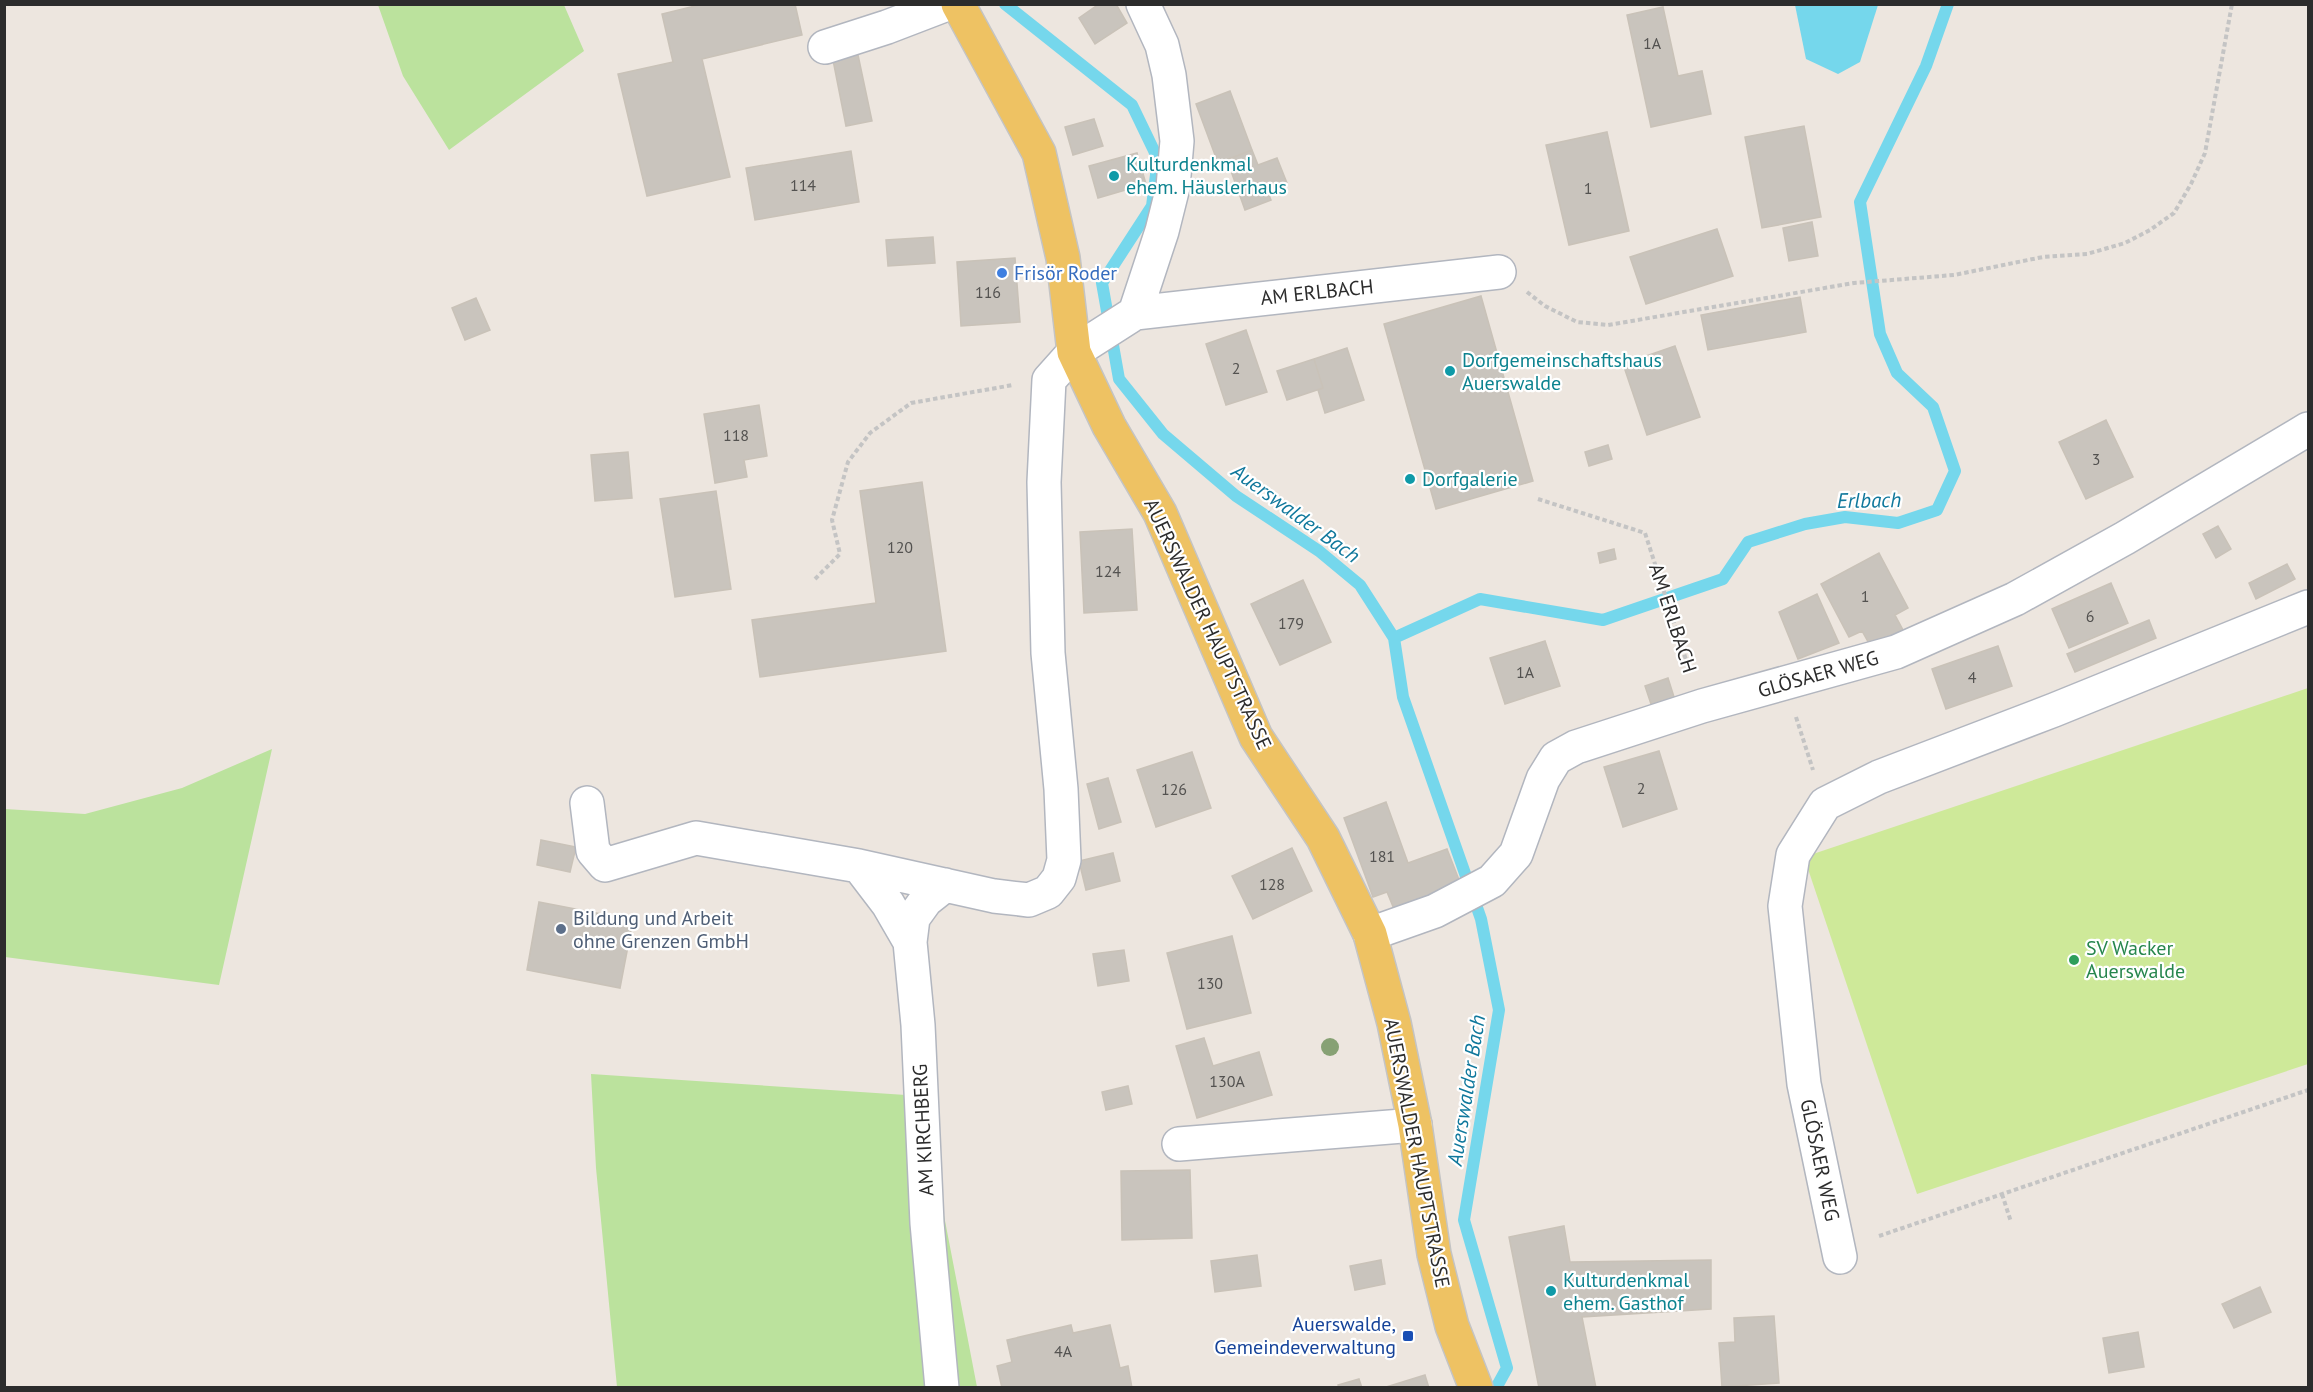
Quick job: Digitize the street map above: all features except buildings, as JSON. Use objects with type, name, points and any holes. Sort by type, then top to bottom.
[{"type":"main road","name":"AUERSWALDER HAUPTSTRASSE","points":[[958,4],[1039,153],[1063,258],[1107,330],[1109,426],[1160,513],[1256,737],[1323,838],[1370,934],[1394,1023],[1415,1125],[1434,1254],[1452,1326],[1473,1381]]},
{"type":"street","points":[[825,47],[947,4]]},
{"type":"street","points":[[587,803],[593,851],[605,865],[696,838],[859,866],[994,896],[1029,900],[1048,892],[1059,878],[1064,860],[1061,789],[1048,653],[1044,482],[1049,380],[1107,330],[1162,231],[1170,198],[1177,141],[1169,75],[1162,45],[1143,4]]},
{"type":"street","name":"AM ERLBACH","points":[[1107,330],[1499,272]]},
{"type":"street","name":"GLÖSAER WEG","points":[[1370,934],[1435,911],[1492,881],[1516,854],[1543,779],[1556,758],[1576,747],[1702,706],[1896,652],[2015,599],[2125,538],[2308,429]]},
{"type":"street","points":[[1825,804],[1879,777],[2054,710],[2308,607]]},
{"type":"street","name":"GLÖSAER WEG","points":[[1825,804],[1793,855],[1785,906],[1804,1084],[1840,1257]]},
{"type":"street","points":[[859,866],[888,904],[910,942]]},
{"type":"street","name":"AM KIRCHBERG","points":[[942,1388],[927,1223],[918,1025],[910,942],[913,918],[926,900],[945,885]]},
{"type":"street","points":[[1179,1143],[1415,1125]]},
{"type":"path","points":[[1499,272],[1545,306],[1578,322],[1608,325],[1854,283],[1954,275],[2043,257],[2087,254],[2125,243],[2150,230],[2174,213],[2205,153],[2232,4]]},
{"type":"path","points":[[815,579],[840,554],[832,520],[848,462],[870,433],[911,403],[964,392],[1049,380]]},
{"type":"path","name":"AM ERLBACH","points":[[1538,498],[1645,533],[1702,706]]},
{"type":"path","points":[[1784,683],[1825,804]]},
{"type":"path","points":[[1879,1236],[2308,1090]]},
{"type":"path","points":[[2002,1194],[2011,1221]]},
{"type":"green space","points":[[378,5],[564,5],[584,51],[449,150],[403,76]]},
{"type":"green space","name":"SV Wacker Auerswalde","points":[[2308,688],[2308,1064],[1917,1194],[1804,857]]},
{"type":"green space","points":[[272,749],[219,985],[5,957],[5,809],[85,814],[182,788]]},
{"type":"green space","points":[[591,1074],[921,1096],[977,1387],[617,1387],[596,1168]]},
{"type":"water","points":[[1795,5],[1878,5],[1860,62],[1838,74],[1806,59]]},
{"type":"waterway","name":"Auerswalder Bach","points":[[1005,4],[1132,105],[1158,159],[1152,206],[1102,283],[1119,379],[1163,434],[1236,496],[1319,551],[1360,585],[1394,638],[1403,697],[1481,919],[1499,1010],[1464,1220],[1507,1368],[1496,1388]]},
{"type":"waterway","name":"Erlbach","points":[[1394,638],[1480,599],[1603,620],[1723,579],[1748,542],[1805,524],[1845,517],[1898,523],[1937,510],[1955,471],[1933,407],[1897,373],[1880,334],[1860,202],[1926,66],[1948,4]]},
{"type":"place","name":"Kulturdenkmal ehem. Häuslerhaus","points":[[1114,176]]},
{"type":"place","name":"Frisör Roder","points":[[1002,273]]},
{"type":"place","name":"Dorfgemeinschaftshaus Auerswalde","points":[[1450,371]]},
{"type":"place","name":"Dorfgalerie","points":[[1410,479]]},
{"type":"place","name":"Bildung und Arbeit ohne Grenzen GmbH","points":[[561,929]]},
{"type":"place","name":"SV Wacker Auerswalde","points":[[2074,960]]},
{"type":"place","name":"Kulturdenkmal ehem. Gasthof","points":[[1551,1291]]},
{"type":"place","name":"Auerswalde, Gemeindeverwaltung","points":[[1408,1336]]}]
